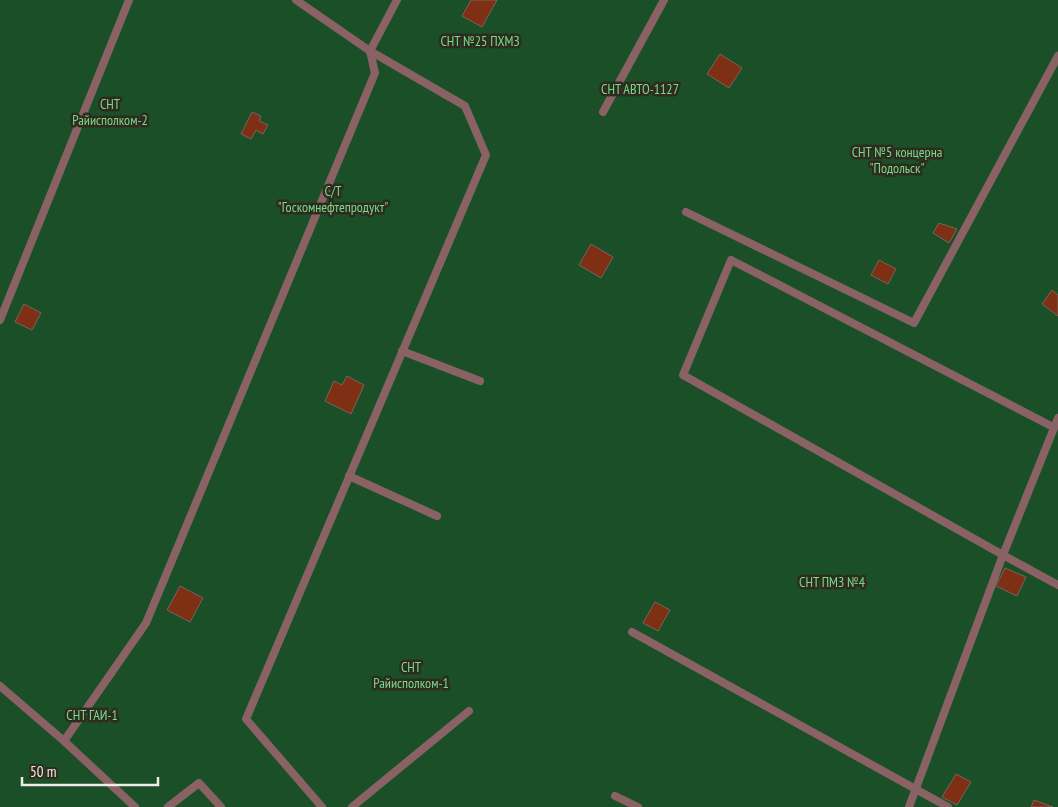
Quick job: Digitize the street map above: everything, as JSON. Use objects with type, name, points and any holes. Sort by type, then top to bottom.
[{"type":"lane","points":[[0,320],[129,0]]},
{"type":"lane","points":[[296,0],[370,51],[465,106],[486,155],[246,719],[322,807]]},
{"type":"lane","points":[[64,741],[146,623],[375,73],[370,51],[397,0]]},
{"type":"lane","points":[[603,112],[664,0]]},
{"type":"lane","points":[[686,212],[914,323],[1058,56]]},
{"type":"lane","points":[[1053,427],[731,260],[683,375],[1058,585]]},
{"type":"lane","points":[[402,351],[480,381]]},
{"type":"lane","points":[[909,807],[1002,555],[1058,418]]},
{"type":"lane","points":[[349,476],[437,516]]},
{"type":"lane","points":[[632,632],[948,807]]},
{"type":"lane","points":[[0,686],[64,741],[135,807]]},
{"type":"lane","points":[[352,807],[469,711]]},
{"type":"lane","points":[[168,807],[199,783],[222,807]]},
{"type":"lane","points":[[615,796],[638,807]]},
{"type":"green space","points":[[0,0],[1058,0],[1058,807],[0,807]]},
{"type":"building","points":[[471,0],[497,0],[482,27],[462,16]]},
{"type":"building","points":[[720,54],[742,68],[729,88],[707,74]]},
{"type":"building","points":[[252,112],[261,116],[259,121],[268,125],[263,134],[256,130],[251,139],[241,134]]},
{"type":"building","points":[[939,223],[957,229],[949,243],[933,233]]},
{"type":"building","points":[[591,244],[613,257],[601,278],[579,265]]},
{"type":"building","points":[[879,260],[896,269],[888,284],[871,275]]},
{"type":"building","points":[[1052,290],[1058,295],[1058,316],[1042,304]]},
{"type":"building","points":[[24,304],[41,313],[32,330],[15,322]]},
{"type":"building","points":[[347,376],[364,385],[351,414],[325,401],[334,381],[342,385]]},
{"type":"building","points":[[1005,568],[1026,577],[1017,596],[996,586]]},
{"type":"building","points":[[180,586],[203,598],[190,622],[167,610]]},
{"type":"building","points":[[655,602],[670,610],[658,631],[643,623]]},
{"type":"building","points":[[956,774],[971,782],[957,805],[942,797]]},
{"type":"building","points":[[1034,800],[1053,807],[1031,807]]},
{"type":"park label","name":"СНТ №25 ПХМЗ","points":[[480,41]]},
{"type":"park label","name":"СНТ АВТО-1127","points":[[640,89]]},
{"type":"park label","name":"СНТ Райисполком-2","points":[[110,112]]},
{"type":"park label","name":"СНТ №5 концерна \"Подольск\"","points":[[897,160]]},
{"type":"park label","name":"С/Т \"Госкомнефтепродукт\"","points":[[333,200]]},
{"type":"park label","name":"СНТ ПМЗ №4","points":[[832,582]]},
{"type":"park label","name":"СНТ Райисполком-1","points":[[411,676]]},
{"type":"park label","name":"СНТ ГАИ-1","points":[[92,715]]}]
